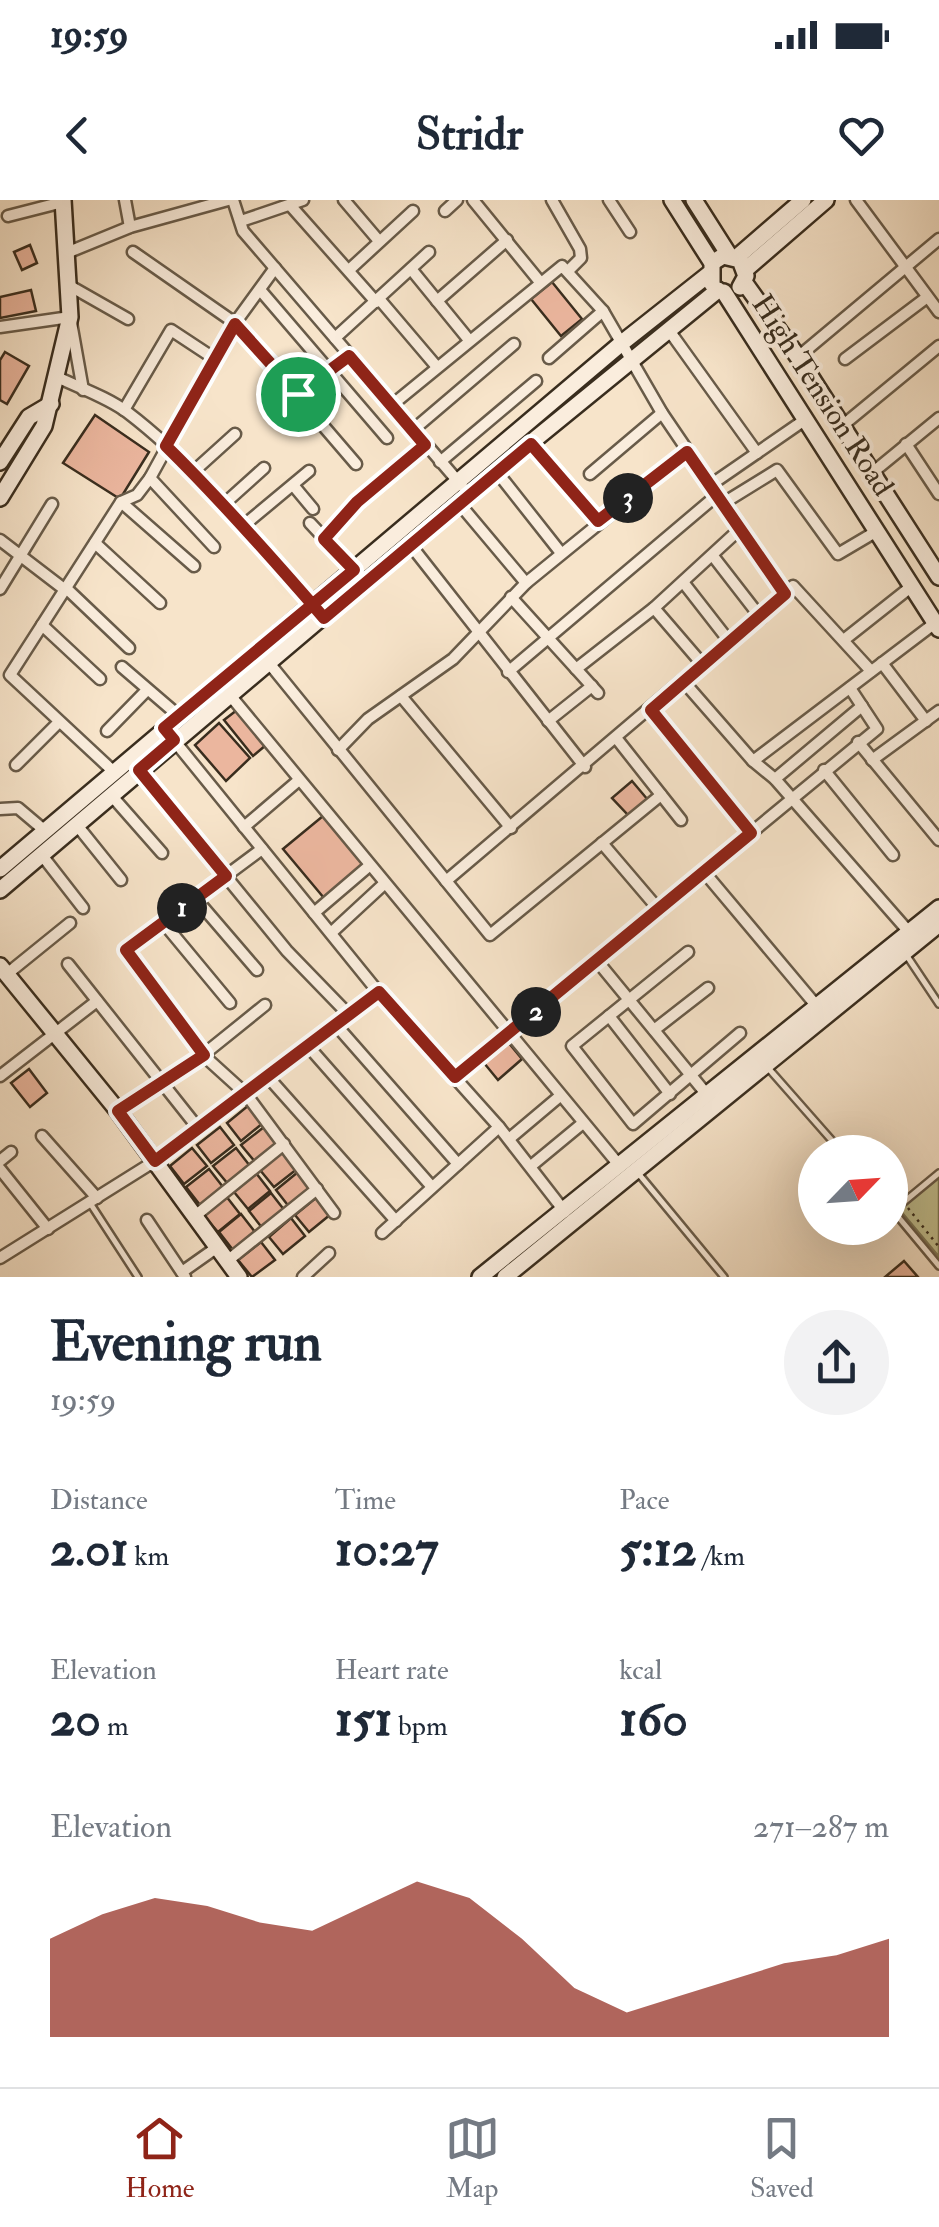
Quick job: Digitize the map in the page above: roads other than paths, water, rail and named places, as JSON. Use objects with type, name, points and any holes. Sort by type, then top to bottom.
[{"type":"street","points":[[125,200],[130,227]]},
{"type":"street","points":[[69,252],[130,227],[231,200],[243,231],[440,462],[526,583]]},
{"type":"street","points":[[344,200],[379,241]]},
{"type":"street","points":[[445,211],[457,200]]},
{"type":"street","points":[[473,200],[540,282]]},
{"type":"street","points":[[552,200],[580,249],[581,258],[568,271]]},
{"type":"street","points":[[610,200],[630,232]]},
{"type":"street","name":"High Tension Road","points":[[672,200],[721,291],[937,626]]},
{"type":"street","name":"High Tension Road","points":[[694,200],[939,577]]},
{"type":"street","points":[[0,869],[113,771],[268,663],[354,570],[461,493],[497,472],[668,329],[721,291],[736,290],[739,266],[802,200]]},
{"type":"street","points":[[0,890],[139,770],[179,716],[409,543],[623,342],[710,268],[739,266],[826,200]]},
{"type":"street","points":[[845,359],[935,305],[856,200]]},
{"type":"street","points":[[8,216],[63,201],[70,317],[83,390]]},
{"type":"street","points":[[242,222],[298,202],[349,270],[436,367]]},
{"type":"street","points":[[349,270],[413,211]]},
{"type":"street","points":[[798,357],[939,239]]},
{"type":"street","points":[[437,301],[507,240]]},
{"type":"street","points":[[133,252],[235,324],[356,464]]},
{"type":"street","points":[[334,338],[429,252]]},
{"type":"street","points":[[392,405],[562,266],[603,311],[662,414],[785,594]]},
{"type":"street","points":[[0,688],[121,502],[137,496],[150,478],[235,324],[275,268]]},
{"type":"street","points":[[411,269],[469,340]]},
{"type":"street","points":[[70,286],[128,319]]},
{"type":"street","points":[[261,291],[386,438]]},
{"type":"street","points":[[549,358],[603,311]]},
{"type":"street","points":[[0,327],[70,317]]},
{"type":"street","points":[[0,498],[44,426],[70,317]]},
{"type":"street","points":[[668,329],[756,453]]},
{"type":"street","points":[[124,410],[171,330],[215,359]]},
{"type":"street","points":[[413,430],[514,344]]},
{"type":"street","points":[[842,426],[939,346]]},
{"type":"street","points":[[298,394],[349,356]]},
{"type":"street","points":[[57,377],[124,410],[166,446],[224,504],[319,612]]},
{"type":"street","points":[[440,462],[536,381]]},
{"type":"street","points":[[0,462],[29,417],[51,404]]},
{"type":"street","points":[[590,474],[662,414]]},
{"type":"street","points":[[872,473],[939,418]]},
{"type":"street","points":[[508,672],[716,495],[756,453],[806,420]]},
{"type":"street","points":[[193,472],[235,434]]},
{"type":"street","points":[[531,444],[598,521]]},
{"type":"street","points":[[906,444],[939,494]]},
{"type":"street","points":[[324,539],[357,502],[425,445]]},
{"type":"street","points":[[338,750],[368,719],[453,658],[526,583],[598,521],[687,452]]},
{"type":"street","points":[[224,504],[264,468]]},
{"type":"street","points":[[716,495],[777,470],[838,554],[877,531]]},
{"type":"street","points":[[244,526],[309,471]]},
{"type":"street","points":[[497,472],[560,554]]},
{"type":"street","points":[[150,478],[214,547]]},
{"type":"street","points":[[292,485],[312,509]]},
{"type":"street","points":[[121,502],[194,566]]},
{"type":"street","points":[[0,589],[52,504]]},
{"type":"street","points":[[310,523],[354,570]]},
{"type":"street","points":[[576,669],[654,608],[741,528]]},
{"type":"street","points":[[0,540],[65,588],[129,648]]},
{"type":"street","points":[[94,542],[160,604]]},
{"type":"street","points":[[409,543],[585,767]]},
{"type":"street","points":[[713,556],[761,618]]},
{"type":"street","points":[[683,582],[730,641]]},
{"type":"street","points":[[446,881],[761,618],[794,586],[871,671]]},
{"type":"street","points":[[845,640],[912,586]]},
{"type":"street","points":[[511,598],[595,690],[548,722]]},
{"type":"street","points":[[654,608],[703,665]]},
{"type":"street","points":[[42,624],[100,679]]},
{"type":"street","points":[[752,761],[937,626]]},
{"type":"street","points":[[268,663],[490,934],[661,795]]},
{"type":"street","points":[[882,663],[926,720]]},
{"type":"street","points":[[122,666],[179,716]]},
{"type":"street","points":[[10,675],[113,771]]},
{"type":"street","points":[[684,682],[752,761],[791,798],[903,941]]},
{"type":"street","points":[[455,1077],[877,728],[850,688]]},
{"type":"street","points":[[107,731],[148,690]]},
{"type":"street","points":[[228,694],[560,1096],[627,1165]]},
{"type":"street","points":[[401,696],[511,828]]},
{"type":"street","points":[[774,779],[862,706]]},
{"type":"street","points":[[651,710],[751,833]]},
{"type":"street","points":[[872,760],[939,711]]},
{"type":"street","points":[[16,765],[58,723]]},
{"type":"street","points":[[169,734],[379,992],[509,1139],[568,1216]]},
{"type":"street","points":[[617,739],[681,820]]},
{"type":"street","points":[[858,742],[939,840]]},
{"type":"street","points":[[139,770],[287,951],[349,1015]]},
{"type":"street","points":[[824,770],[894,856]]},
{"type":"street","points":[[244,826],[299,780]]},
{"type":"street","points":[[111,795],[162,852]]},
{"type":"street","points":[[0,809],[18,808],[44,830]]},
{"type":"street","points":[[76,824],[120,880]]},
{"type":"street","points":[[602,843],[660,911]]},
{"type":"street","points":[[262,849],[126,950],[204,1055],[246,1094],[334,1213]]},
{"type":"street","points":[[41,854],[83,908]]},
{"type":"street","points":[[314,913],[369,866]]},
{"type":"street","points":[[705,874],[821,1011]]},
{"type":"street","points":[[330,933],[384,884]]},
{"type":"street","points":[[196,899],[257,970]]},
{"type":"street","points":[[505,1277],[627,1165],[761,1061],[939,908]]},
{"type":"street","points":[[162,921],[230,1003]]},
{"type":"street","points":[[70,924],[4,970],[118,1111],[239,1277]]},
{"type":"street","points":[[903,941],[939,924]]},
{"type":"street","points":[[688,952],[572,1046],[634,1124],[740,1034]]},
{"type":"street","points":[[598,962],[712,1101]]},
{"type":"street","points":[[68,964],[198,1128]]},
{"type":"street","points":[[654,1030],[708,988]]},
{"type":"street","points":[[2,1253],[48,1230],[155,1161],[379,992]]},
{"type":"street","points":[[0,1076],[97,1001]]},
{"type":"street","points":[[118,1111],[162,1078],[204,1055],[265,1005]]},
{"type":"street","points":[[609,1016],[670,1094]]},
{"type":"street","points":[[336,1025],[458,1164]]},
{"type":"street","points":[[308,1046],[432,1187]]},
{"type":"street","points":[[268,1077],[396,1221]]},
{"type":"street","points":[[509,1139],[560,1096]]},
{"type":"street","points":[[531,1166],[583,1123]]},
{"type":"street","points":[[382,1232],[499,1127]]},
{"type":"street","points":[[42,1136],[93,1201]]},
{"type":"street","points":[[194,1216],[284,1144]]},
{"type":"street","points":[[0,1161],[11,1152]]},
{"type":"street","points":[[0,1169],[48,1230]]},
{"type":"street","points":[[226,1262],[318,1189]]},
{"type":"street","points":[[480,1277],[568,1216]]},
{"type":"street","points":[[146,1220],[184,1275],[216,1248]]},
{"type":"street","points":[[304,1277],[329,1254]]},
{"type":"lane","points":[[903,941],[939,1004]]},
{"type":"lane","points":[[761,1061],[827,1135]]},
{"type":"lane","points":[[627,1165],[724,1277]]},
{"type":"lane","points":[[908,1197],[939,1173]]},
{"type":"lane","points":[[93,1201],[138,1277]]},
{"type":"lane","points":[[908,1228],[939,1266]]}]
